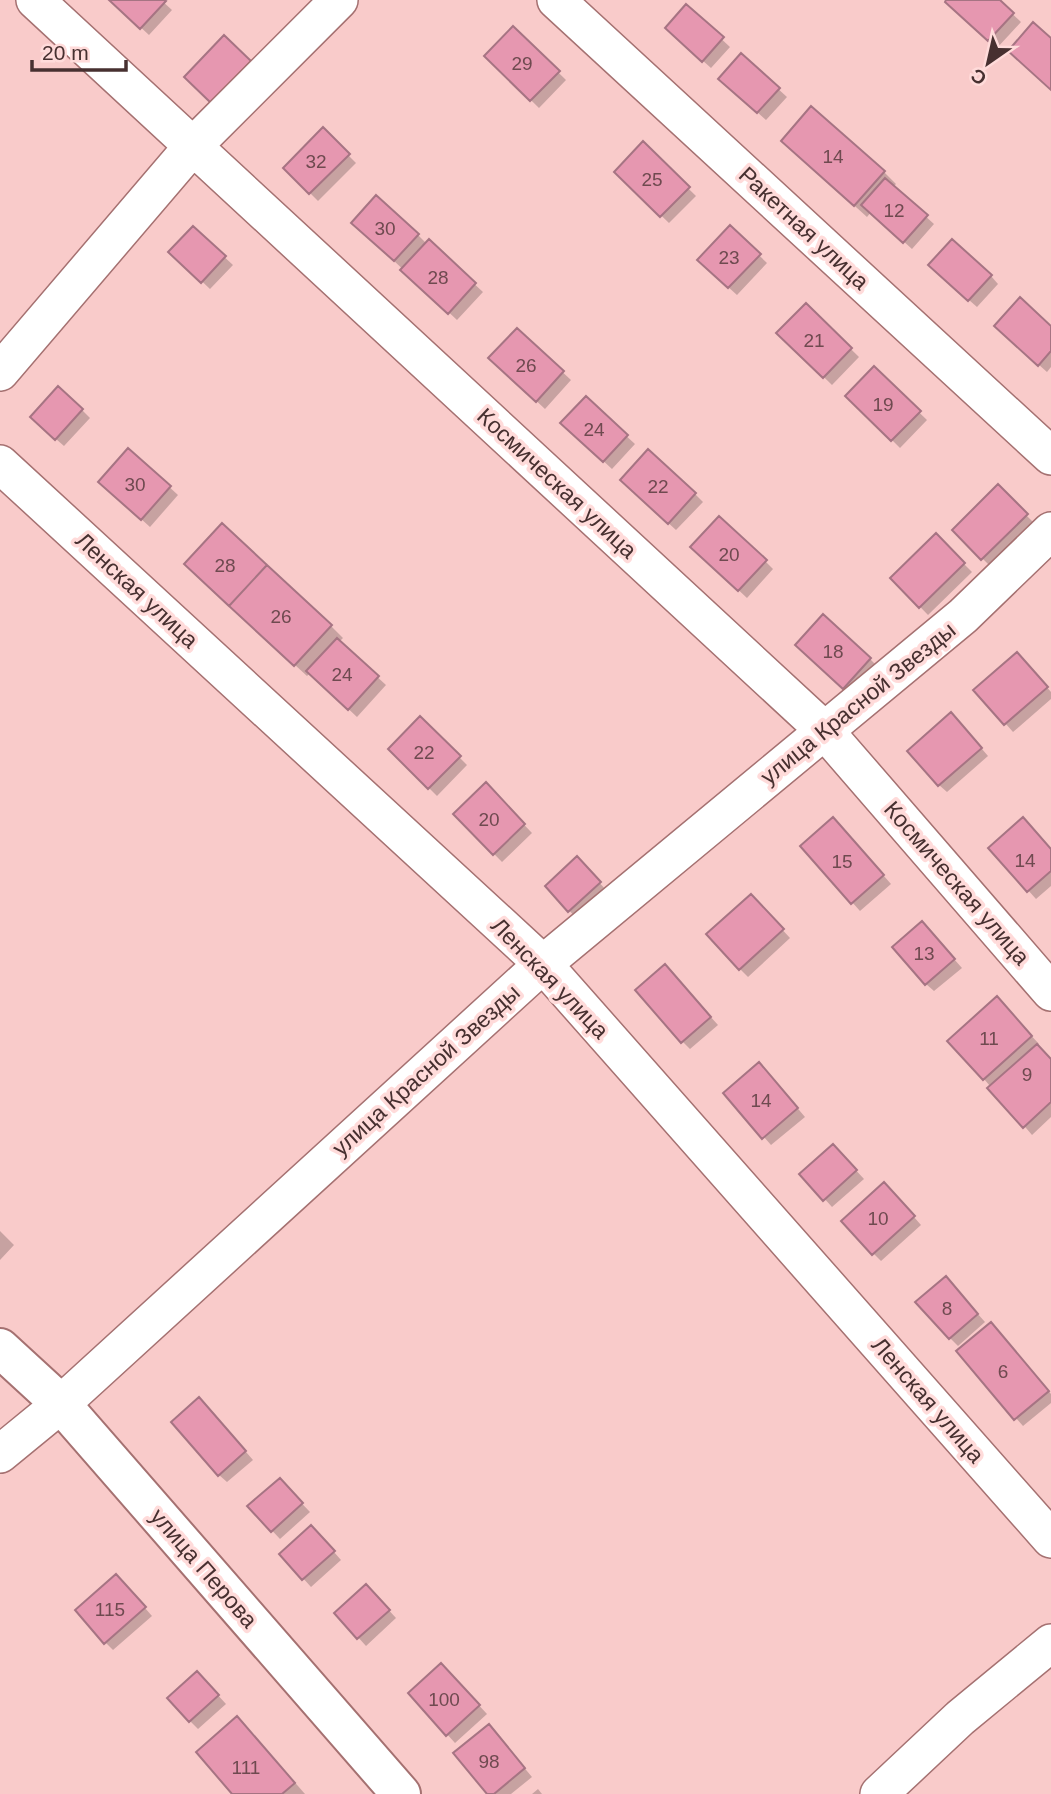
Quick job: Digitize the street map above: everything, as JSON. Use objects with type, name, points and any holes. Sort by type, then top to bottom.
[{"type":"main road","name":"улица Перова","points":[[0,1348],[61,1404],[401,1794]]},
{"type":"street","name":"Космическая улица","points":[[35,0],[824,730],[1051,992]]},
{"type":"street","points":[[0,372],[193,146],[339,0]]},
{"type":"street","name":"Ракетная улица","points":[[556,0],[1051,456]]},
{"type":"street","name":"Ленская улица","points":[[0,464],[543,964],[1051,1539]]},
{"type":"street","name":"улица Красной Звезды","points":[[0,1454],[61,1404],[543,964],[963,616],[1051,531]]},
{"type":"street","points":[[879,1794],[960,1718],[1051,1643]]},
{"type":"building","points":[[109,0],[164,0],[166,1],[140,29]]},
{"type":"building","points":[[1000,0],[1014,13],[988,41],[945,2]]},
{"type":"building","points":[[686,4],[724,37],[702,62],[665,28]]},
{"type":"building","points":[[1033,22],[1051,38],[1051,90],[1008,51]]},
{"type":"building","points":[[513,26],[560,71],[530,101],[484,56]]},
{"type":"building","points":[[224,35],[251,61],[211,103],[184,77]]},
{"type":"building","points":[[741,53],[780,88],[757,113],[718,79]]},
{"type":"building","points":[[811,106],[885,171],[854,206],[781,141]]},
{"type":"building","points":[[323,127],[350,154],[309,194],[283,168]]},
{"type":"building","points":[[643,141],[690,187],[660,217],[614,172]]},
{"type":"building","points":[[885,178],[928,215],[903,243],[861,205]]},
{"type":"building","points":[[376,195],[419,234],[394,261],[351,223]]},
{"type":"building","points":[[730,225],[761,254],[728,288],[697,260]]},
{"type":"building","points":[[193,226],[226,256],[201,283],[168,252]]},
{"type":"building","points":[[429,239],[476,283],[448,314],[400,270]]},
{"type":"building","points":[[952,239],[992,275],[968,301],[928,265]]},
{"type":"building","points":[[1020,297],[1051,326],[1051,351],[1038,366],[994,326]]},
{"type":"building","points":[[806,303],[852,348],[823,378],[776,333]]},
{"type":"building","points":[[517,328],[564,371],[536,402],[488,358]]},
{"type":"building","points":[[874,366],[921,411],[891,441],[845,396]]},
{"type":"building","points":[[58,386],[83,409],[55,440],[30,417]]},
{"type":"building","points":[[586,396],[628,435],[603,462],[560,423]]},
{"type":"building","points":[[128,448],[171,486],[141,520],[98,482]]},
{"type":"building","points":[[648,449],[696,493],[668,524],[620,480]]},
{"type":"building","points":[[998,484],[1028,514],[981,560],[952,530]]},
{"type":"building","points":[[719,516],[767,560],[738,591],[690,547]]},
{"type":"building","points":[[222,523],[267,565],[229,606],[184,564]]},
{"type":"building","points":[[936,533],[965,563],[919,608],[890,578]]},
{"type":"building","points":[[267,565],[332,625],[294,666],[229,606]]},
{"type":"building","points":[[823,614],[871,658],[843,689],[795,645]]},
{"type":"building","points":[[337,638],[379,676],[348,710],[306,671]]},
{"type":"building","points":[[1017,652],[1048,687],[1004,725],[973,690]]},
{"type":"building","points":[[951,712],[982,748],[938,786],[907,751]]},
{"type":"building","points":[[420,716],[461,756],[428,789],[388,749]]},
{"type":"building","points":[[486,782],[525,824],[493,855],[453,814]]},
{"type":"building","points":[[833,817],[884,875],[851,904],[800,846]]},
{"type":"building","points":[[1023,817],[1051,849],[1051,871],[1027,892],[988,848]]},
{"type":"building","points":[[577,856],[601,882],[568,912],[545,886]]},
{"type":"building","points":[[751,894],[784,929],[739,970],[706,934]]},
{"type":"building","points":[[922,921],[955,959],[925,985],[892,947]]},
{"type":"building","points":[[665,964],[711,1017],[681,1043],[635,990]]},
{"type":"building","points":[[997,996],[1032,1036],[983,1080],[947,1041]]},
{"type":"building","points":[[1037,1044],[1051,1059],[1051,1102],[1023,1128],[987,1088]]},
{"type":"building","points":[[759,1062],[798,1108],[762,1139],[723,1093]]},
{"type":"building","points":[[833,1144],[857,1170],[823,1201],[799,1174]]},
{"type":"building","points":[[884,1182],[915,1216],[872,1255],[841,1221]]},
{"type":"building","points":[[946,1276],[978,1314],[949,1339],[915,1302]]},
{"type":"building","points":[[991,1322],[1049,1391],[1014,1420],[956,1351]]},
{"type":"building","points":[[199,1397],[246,1451],[218,1476],[171,1422]]},
{"type":"building","points":[[280,1478],[303,1503],[271,1532],[247,1506]]},
{"type":"building","points":[[311,1525],[335,1551],[302,1580],[279,1554]]},
{"type":"building","points":[[116,1574],[146,1607],[104,1644],[75,1610]]},
{"type":"building","points":[[366,1584],[390,1610],[357,1639],[334,1613]]},
{"type":"building","points":[[441,1663],[480,1705],[446,1736],[408,1693]]},
{"type":"building","points":[[197,1671],[219,1695],[189,1722],[167,1698]]},
{"type":"building","points":[[237,1716],[295,1783],[282,1794],[232,1794],[196,1752]]},
{"type":"building","points":[[489,1724],[525,1768],[494,1794],[487,1794],[453,1753]]}]
